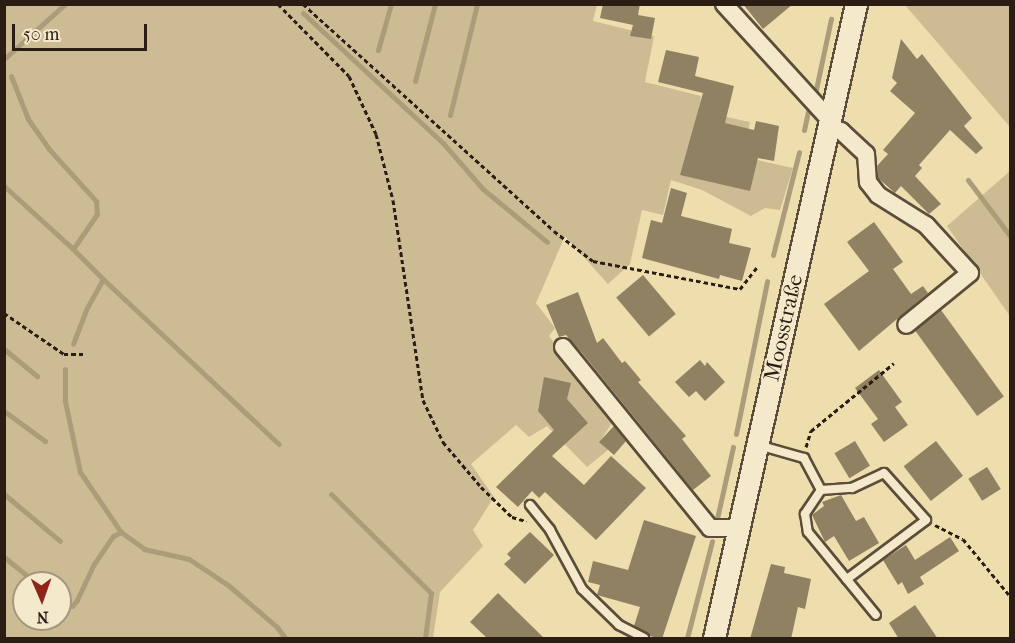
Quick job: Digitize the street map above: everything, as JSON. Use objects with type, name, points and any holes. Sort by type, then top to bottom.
[{"type":"street","points":[[724,4],[828,123],[841,131],[867,154],[868,182],[879,195],[926,225],[970,273],[906,325]]},
{"type":"street","name":"Moosstraße","points":[[714,639],[856,4]]},
{"type":"street","points":[[563,347],[710,528],[739,528]]},
{"type":"lane","points":[[758,445],[804,458],[821,490]]},
{"type":"lane","points":[[821,490],[852,488],[884,473],[926,520],[847,579]]},
{"type":"lane","points":[[821,490],[805,514],[808,532],[876,615]]},
{"type":"lane","points":[[530,505],[548,527],[582,589],[619,625],[644,639]]},
{"type":"path","points":[[278,4],[349,76],[376,134],[393,200],[423,400],[442,442],[481,487],[513,517],[548,527]]},
{"type":"path","points":[[303,4],[554,231],[593,261],[740,288],[758,266]]},
{"type":"path","points":[[4,313],[63,354],[85,354]]},
{"type":"path","points":[[804,458],[810,431],[894,363]]},
{"type":"path","points":[[926,520],[963,539],[1011,596]]},
{"type":"shaded area","points":[[5,5],[597,5],[593,21],[654,36],[645,82],[701,96],[699,111],[750,122],[743,157],[793,168],[780,210],[765,208],[751,216],[702,190],[671,180],[663,215],[642,210],[630,264],[608,284],[565,236],[536,303],[555,328],[549,336],[613,421],[601,440],[609,449],[587,467],[547,426],[529,437],[516,425],[471,464],[494,497],[473,530],[483,546],[440,592],[433,638],[5,638]]},
{"type":"shaded area","points":[[905,5],[1010,5],[1010,127]]},
{"type":"shaded area","points":[[1010,171],[1010,316],[947,226]]},
{"type":"building","points":[[603,4],[640,4],[638,15],[655,18],[651,39],[630,36],[633,25],[600,18]]},
{"type":"building","points":[[743,4],[793,4],[763,29]]},
{"type":"building","points":[[901,39],[917,59],[922,54],[972,118],[964,126],[983,148],[976,154],[950,130],[919,165],[922,168],[915,176],[941,204],[929,214],[901,186],[895,193],[878,178],[877,166],[888,154],[883,150],[915,113],[890,91],[897,83],[892,78]]},
{"type":"building","points":[[666,50],[699,57],[695,76],[734,86],[725,123],[754,130],[756,121],[779,126],[774,161],[758,158],[750,191],[680,175],[703,93],[658,82]]},
{"type":"building","points":[[671,188],[687,193],[681,216],[732,229],[729,243],[751,248],[742,281],[720,275],[719,279],[642,258],[651,220],[662,223]]},
{"type":"building","points":[[874,222],[903,262],[893,269],[911,294],[923,286],[928,293],[859,351],[824,304],[869,271],[847,242]]},
{"type":"building","points":[[643,275],[676,314],[649,337],[616,297]]},
{"type":"building","points":[[578,292],[597,343],[603,338],[622,363],[625,361],[641,380],[638,382],[686,436],[682,439],[711,476],[693,490],[583,354],[566,335],[559,337],[546,305]]},
{"type":"building","points":[[941,310],[1004,397],[977,416],[914,329]]},
{"type":"building","points":[[700,360],[705,366],[707,362],[725,382],[705,401],[696,391],[689,397],[675,382]]},
{"type":"building","points":[[879,370],[902,402],[895,407],[908,425],[884,442],[871,424],[878,419],[855,388]]},
{"type":"building","points":[[544,377],[571,383],[567,399],[588,423],[552,456],[584,485],[611,456],[646,488],[596,540],[545,492],[539,498],[532,491],[518,507],[496,487],[554,430],[538,411]]},
{"type":"building","points":[[614,426],[626,441],[614,455],[599,442]]},
{"type":"building","points":[[855,441],[870,466],[849,478],[834,453]]},
{"type":"building","points":[[936,441],[963,476],[931,501],[904,466]]},
{"type":"building","points":[[987,467],[1001,489],[982,501],[968,479]]},
{"type":"building","points":[[841,495],[856,521],[864,517],[879,543],[849,561],[834,536],[825,542],[812,515],[824,506],[822,502]]},
{"type":"building","points":[[644,520],[696,536],[662,639],[650,636],[634,626],[640,607],[597,595],[600,585],[588,582],[593,561],[628,570]]},
{"type":"building","points":[[530,532],[554,555],[525,584],[504,564],[511,558],[507,554]]},
{"type":"building","points":[[950,537],[959,551],[920,577],[924,584],[908,594],[902,582],[898,585],[883,560],[906,545],[915,560]]},
{"type":"building","points":[[771,564],[785,567],[784,573],[811,579],[805,609],[798,607],[791,639],[750,639]]},
{"type":"building","points":[[498,593],[545,639],[488,639],[470,622]]},
{"type":"building","points":[[915,605],[938,639],[899,639],[889,623]]},
{"type":"waterway","points":[[4,59],[65,4]]},
{"type":"waterway","points":[[378,50],[391,4]]},
{"type":"waterway","points":[[415,81],[435,4]]},
{"type":"waterway","points":[[450,115],[477,4]]},
{"type":"waterway","points":[[303,13],[443,143],[483,189],[547,242]]},
{"type":"waterway","points":[[815,94],[831,19]]},
{"type":"waterway","points":[[11,76],[28,119],[48,148],[96,201],[97,214],[73,249],[103,279],[86,310],[73,344]]},
{"type":"waterway","points":[[804,130],[808,111]]},
{"type":"waterway","points":[[773,255],[799,152]]},
{"type":"waterway","points":[[968,180],[1010,236]]},
{"type":"waterway","points":[[4,186],[73,249]]},
{"type":"waterway","points":[[103,279],[279,444]]},
{"type":"waterway","points":[[736,434],[767,281]]},
{"type":"waterway","points":[[4,349],[37,376]]},
{"type":"waterway","points":[[65,369],[65,401],[80,472],[121,532],[144,549],[189,559],[228,585],[277,627],[285,638]]},
{"type":"waterway","points":[[4,411],[45,441]]},
{"type":"waterway","points":[[716,523],[733,447]]},
{"type":"waterway","points":[[4,494],[60,541]]},
{"type":"waterway","points":[[331,494],[431,593],[425,638]]},
{"type":"waterway","points":[[72,606],[94,564],[113,536],[121,532]]},
{"type":"waterway","points":[[687,638],[712,541]]},
{"type":"waterway","points":[[4,557],[21,571]]}]
